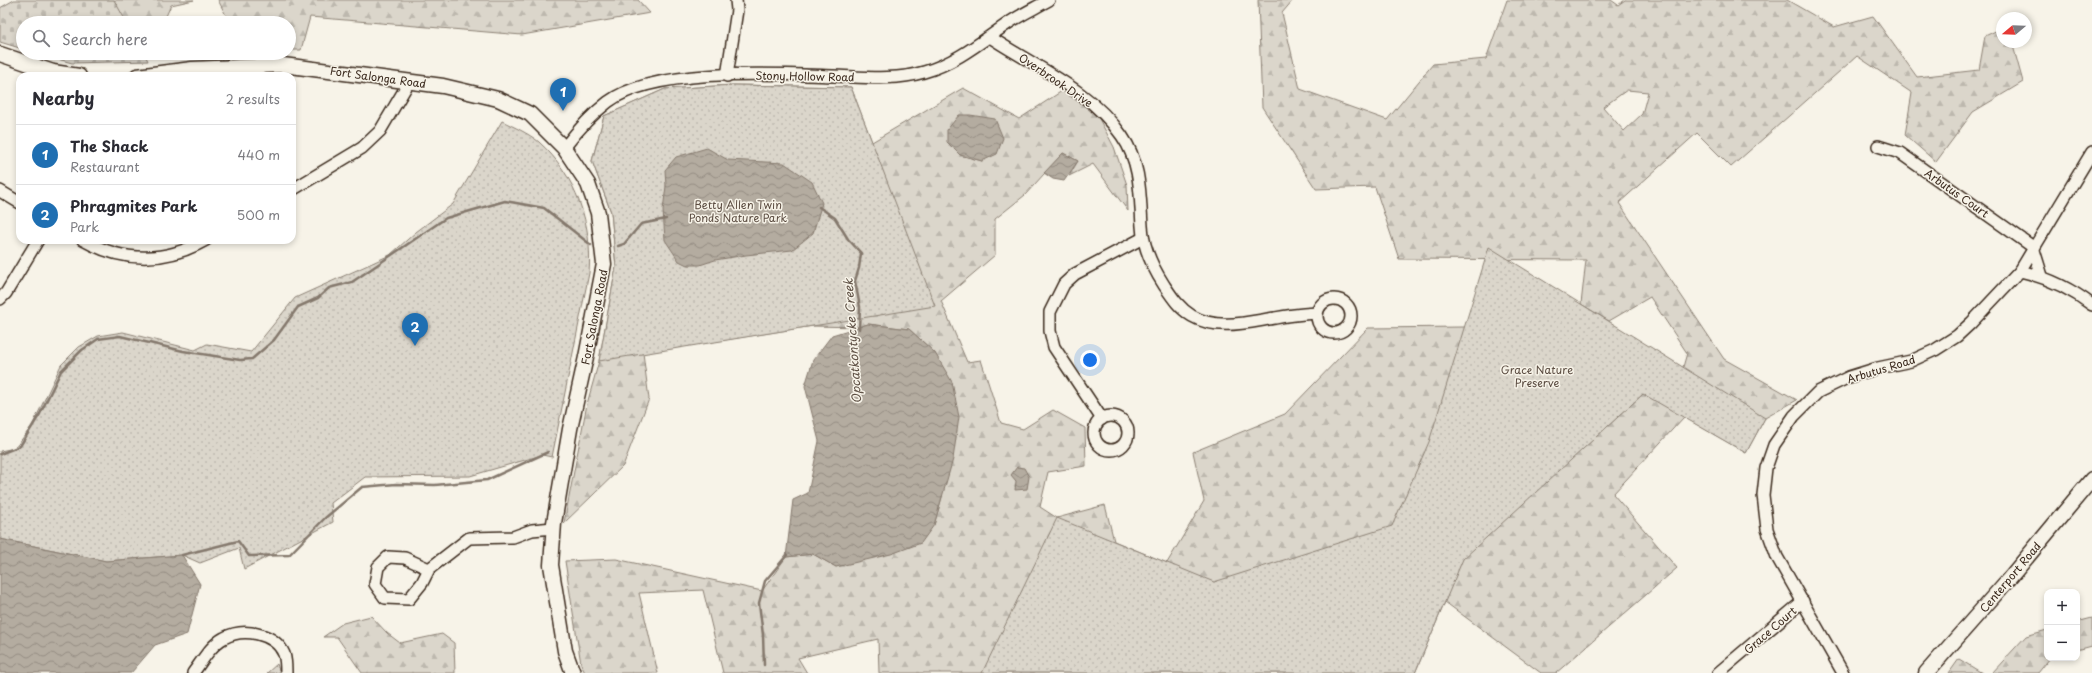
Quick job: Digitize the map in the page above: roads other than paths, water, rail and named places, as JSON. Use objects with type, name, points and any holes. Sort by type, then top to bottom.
[{"type":"main road","points":[[0,54],[16,59]]},
{"type":"main road","points":[[18,60],[53,72]]},
{"type":"main road","name":"Fort Salonga Road","points":[[168,72],[192,69],[283,65],[443,86],[498,99],[530,114],[564,148],[588,184],[598,214],[604,264],[570,429],[553,528],[551,565],[565,651],[573,673]]},
{"type":"main road","name":"Centerport Road","points":[[1926,673],[2008,580],[2092,478]]},
{"type":"street","points":[[727,76],[737,10],[736,0]]},
{"type":"street","name":"Stony Hollow Road","points":[[564,148],[582,126],[608,101],[642,85],[671,79],[727,76],[887,78],[923,73],[940,66],[990,37],[1008,23],[1049,0]]},
{"type":"street","name":"Overbrook Drive","points":[[990,37],[1092,103],[1123,137],[1133,157],[1138,176],[1143,238],[1150,258],[1161,280],[1178,305],[1193,317],[1208,322],[1226,324],[1317,313]]},
{"type":"street","points":[[296,188],[362,148],[380,131],[409,82]]},
{"type":"street","name":"Arbutus Court","points":[[1878,146],[1900,153],[2033,247]]},
{"type":"street","name":"Arbutus Road","points":[[1843,673],[1777,557],[1767,529],[1764,495],[1766,468],[1774,445],[1794,416],[1818,392],[1849,377],[1878,368],[1911,361],[1935,350],[1956,336],[1971,323],[2020,270],[2033,247],[2060,208],[2092,152]]},
{"type":"street","points":[[0,191],[16,201]]},
{"type":"street","points":[[1102,419],[1054,347],[1050,332],[1050,312],[1064,284],[1075,274],[1143,238]]},
{"type":"street","points":[[0,299],[6,293],[36,244]]},
{"type":"street","points":[[90,244],[135,258],[158,257],[179,252],[197,244]]},
{"type":"street","points":[[2033,247],[2042,276]]},
{"type":"street","points":[[2020,270],[2042,276],[2064,286],[2092,305]]},
{"type":"street","points":[[429,569],[405,558],[388,557],[378,567],[375,584],[385,598],[408,599],[422,583],[429,569],[469,538],[513,537],[532,530],[553,528]]},
{"type":"street","name":"Grace Court","points":[[1718,673],[1803,601]]},
{"type":"street","points":[[193,673],[216,644],[225,637],[252,633],[261,635],[279,647],[284,655],[286,673]]},
{"type":"water","points":[[959,115],[970,115],[995,119],[1003,138],[997,154],[982,161],[960,155],[947,142],[947,130]]},
{"type":"water","points":[[707,148],[728,160],[784,163],[812,182],[822,203],[813,233],[792,250],[715,260],[700,265],[687,265],[679,261],[665,240],[663,210],[666,186],[665,170],[676,157]]},
{"type":"water","points":[[1063,153],[1078,161],[1064,181],[1053,179],[1044,173]]},
{"type":"water","points":[[868,324],[909,329],[935,353],[952,382],[959,417],[953,459],[934,525],[921,543],[891,554],[836,567],[813,554],[786,557],[793,500],[808,493],[819,441],[805,386],[813,360],[832,335]]},
{"type":"water","points":[[1017,467],[1024,468],[1029,477],[1027,489],[1015,490],[1016,481],[1011,475]]},
{"type":"water","points":[[0,539],[106,561],[182,555],[200,584],[187,634],[155,645],[131,673],[0,673]]},
{"type":"waterway","name":"Opcatkontycke Creek","points":[[0,454],[20,446],[40,414],[61,371],[82,350],[98,339],[120,336],[183,351],[240,360],[252,359],[274,340],[298,307],[318,298],[329,288],[352,282],[446,218],[505,201],[544,208],[591,245]]},
{"type":"waterway","name":"Opcatkontycke Creek","points":[[819,207],[835,218],[848,239],[861,253],[855,281],[860,307],[859,329]]},
{"type":"waterway","name":"Opcatkontycke Creek","points":[[618,246],[624,244],[641,224],[666,219]]},
{"type":"waterway","points":[[182,555],[238,541],[249,556],[289,555],[325,518],[362,487],[396,484],[435,485],[487,480],[548,452]]},
{"type":"waterway","name":"Opcatkontycke Creek","points":[[764,665],[763,635],[759,603],[765,581],[787,555]]},
{"type":"place","name":"The Shack","points":[[563,111]]},
{"type":"place","name":"Phragmites Park","points":[[415,346]]},
{"type":"park label","name":"Betty Allen Twin Ponds Nature Park","points":[[738,210]]},
{"type":"park label","name":"Grace Nature Preserve","points":[[1537,375]]}]
